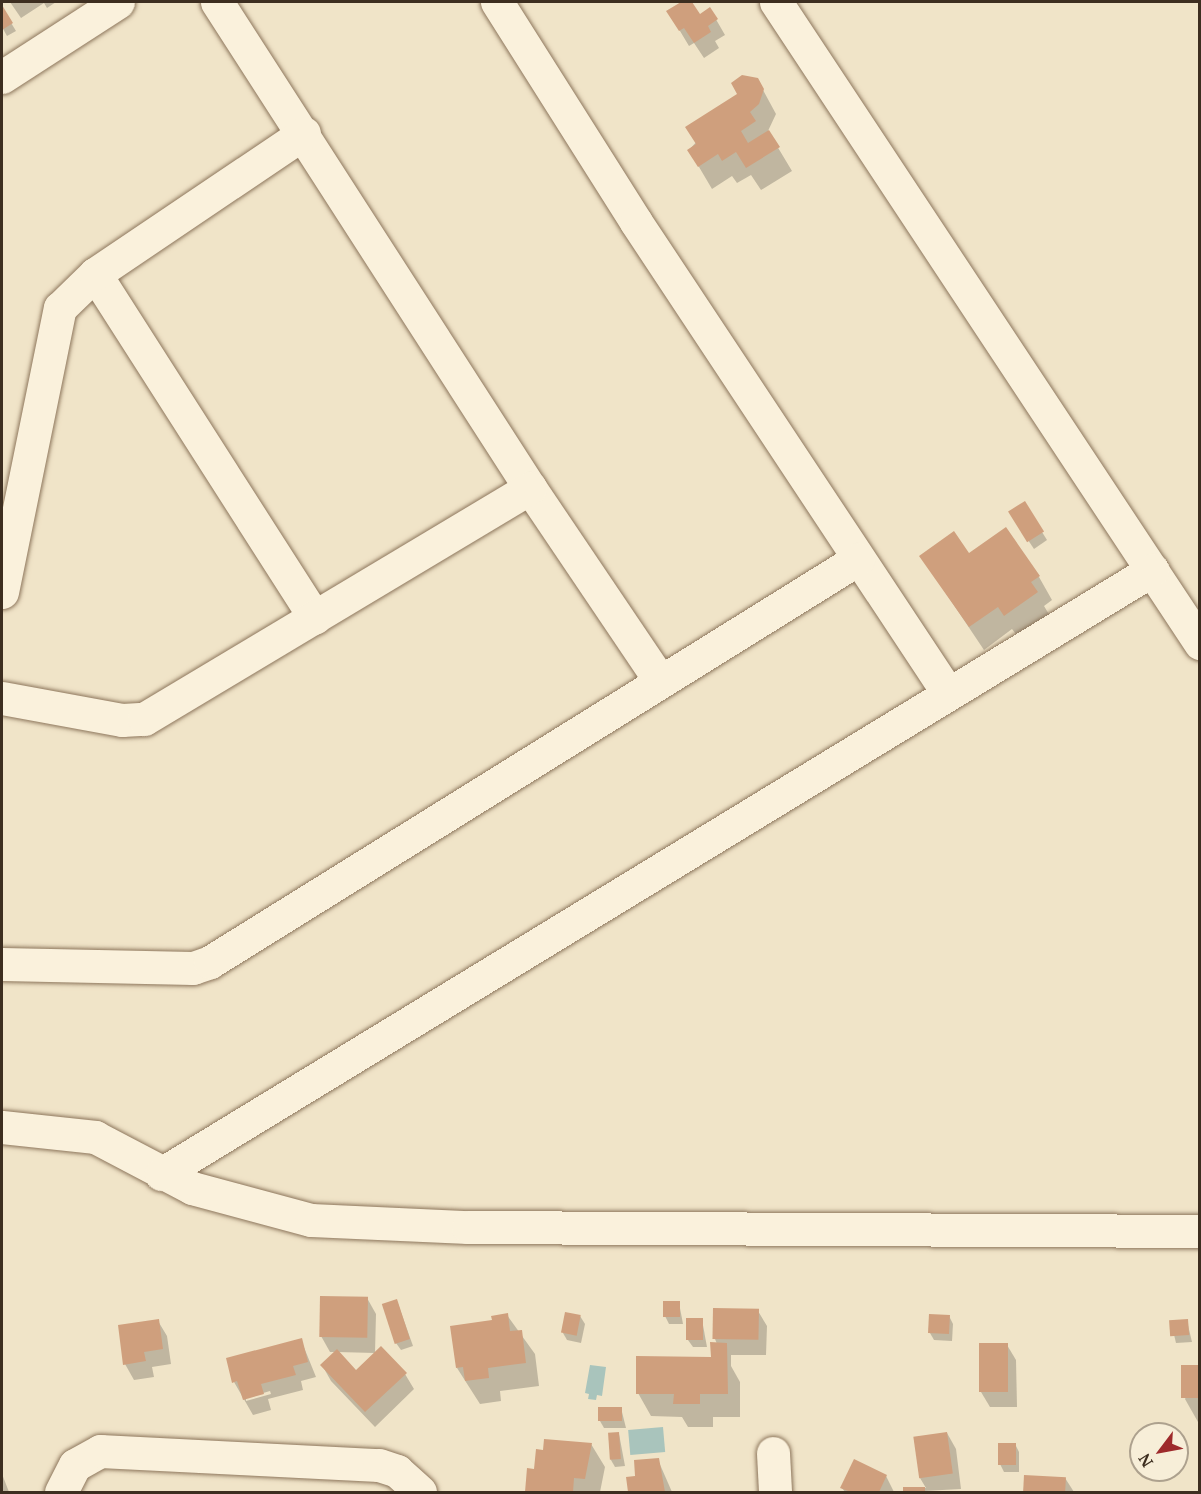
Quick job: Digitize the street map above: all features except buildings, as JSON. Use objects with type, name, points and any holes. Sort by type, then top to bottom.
[{"type":"street","points":[[2,77],[118,2]]},
{"type":"street","points":[[217,2],[304,133],[530,488],[660,681]]},
{"type":"street","points":[[496,2],[858,559],[948,693]]},
{"type":"street","points":[[776,2],[1200,644]]},
{"type":"street","points":[[2,592],[60,308],[95,274],[304,133]]},
{"type":"street","points":[[95,274],[315,618]]},
{"type":"street","points":[[2,698],[122,720],[144,718],[530,488]]},
{"type":"street","points":[[2,964],[193,968],[210,962],[858,559]]},
{"type":"street","points":[[161,1174],[1152,570]]},
{"type":"street","points":[[2,1127],[95,1137],[161,1174],[202,1191],[311,1220],[372,1225],[1200,1231]]},
{"type":"street","points":[[61,1492],[75,1465],[100,1451],[379,1465],[396,1471],[420,1492]]},
{"type":"street","points":[[773,1454],[775,1492]]},
{"type":"water","points":[[590,1365],[606,1367],[602,1396],[597,1395],[596,1400],[588,1399],[589,1394],[585,1393]]},
{"type":"water","points":[[663,1427],[665,1452],[630,1455],[628,1430]]}]
